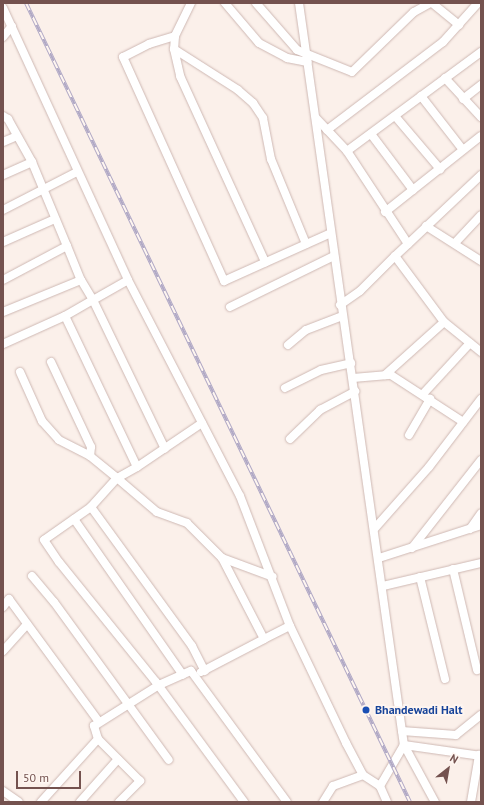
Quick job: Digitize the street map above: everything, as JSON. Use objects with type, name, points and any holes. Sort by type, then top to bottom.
[{"type":"street","points":[[191,3],[175,36],[174,49],[180,76],[265,262]]},
{"type":"street","points":[[225,3],[259,43],[287,58],[308,62]]},
{"type":"street","points":[[256,3],[297,50],[352,72],[414,12],[431,3],[459,25]]},
{"type":"street","points":[[299,3],[316,118],[340,305],[354,378],[404,745],[435,802]]},
{"type":"street","points":[[327,130],[443,42],[478,3]]},
{"type":"street","points":[[3,8],[77,172],[128,280],[240,496],[273,577],[290,626],[363,775],[380,786],[387,802]]},
{"type":"street","points":[[3,37],[12,26]]},
{"type":"street","points":[[175,36],[149,44],[122,57],[224,281],[331,232]]},
{"type":"street","points":[[174,49],[238,90],[253,103],[263,118],[272,159],[306,244]]},
{"type":"street","points":[[347,151],[481,52]]},
{"type":"street","points":[[445,78],[481,117]]},
{"type":"street","points":[[463,99],[481,85]]},
{"type":"street","points":[[421,96],[463,150]]},
{"type":"street","points":[[3,108],[5,118],[32,162],[81,280],[164,449]]},
{"type":"street","points":[[395,116],[440,169]]},
{"type":"street","points":[[316,118],[347,151],[385,212],[408,244]]},
{"type":"street","points":[[371,134],[413,190]]},
{"type":"street","points":[[3,142],[17,136]]},
{"type":"street","points":[[385,212],[481,136]]},
{"type":"street","points":[[3,175],[32,162]]},
{"type":"street","points":[[3,210],[43,188],[77,172]]},
{"type":"street","points":[[340,305],[360,291],[426,226],[481,175]]},
{"type":"street","points":[[455,243],[481,215]]},
{"type":"street","points":[[3,242],[55,218]]},
{"type":"street","points":[[426,226],[455,243],[481,261]]},
{"type":"street","points":[[3,280],[67,246]]},
{"type":"street","points":[[230,307],[334,256]]},
{"type":"street","points":[[395,256],[444,322],[481,352]]},
{"type":"street","points":[[3,312],[81,280]]},
{"type":"street","points":[[3,344],[65,316],[128,280]]},
{"type":"street","points":[[65,316],[137,468]]},
{"type":"street","points":[[288,345],[306,330],[342,316]]},
{"type":"street","points":[[385,375],[444,322]]},
{"type":"street","points":[[409,435],[426,396],[470,342]]},
{"type":"street","points":[[51,362],[91,447],[90,456]]},
{"type":"street","points":[[286,388],[321,370],[351,363]]},
{"type":"street","points":[[20,372],[42,421],[59,440],[90,456],[157,512],[187,523],[222,558],[264,638]]},
{"type":"street","points":[[354,378],[391,374],[463,422]]},
{"type":"street","points":[[290,439],[320,410],[355,391]]},
{"type":"street","points":[[375,528],[429,467],[481,399]]},
{"type":"street","points":[[202,423],[137,468],[117,478],[91,507],[44,540],[59,562],[159,685],[244,802]]},
{"type":"street","points":[[412,548],[481,460]]},
{"type":"street","points":[[91,507],[192,646],[205,671]]},
{"type":"street","points":[[470,529],[481,513]]},
{"type":"street","points":[[74,519],[183,675]]},
{"type":"street","points":[[379,558],[481,525]]},
{"type":"street","points":[[222,558],[273,577]]},
{"type":"street","points":[[383,586],[453,569],[480,565]]},
{"type":"street","points":[[453,569],[476,670]]},
{"type":"street","points":[[32,576],[54,602],[169,760]]},
{"type":"street","points":[[420,577],[445,679]]},
{"type":"street","points":[[3,607],[9,599],[99,722]]},
{"type":"street","points":[[3,651],[27,624]]},
{"type":"street","points":[[194,676],[264,638],[290,626]]},
{"type":"street","points":[[119,802],[140,781],[98,739],[94,726],[159,685],[191,671],[287,802]]},
{"type":"street","points":[[402,731],[456,735],[481,715]]},
{"type":"street","points":[[41,802],[98,739]]},
{"type":"street","points":[[404,745],[480,756],[471,802]]},
{"type":"street","points":[[380,786],[404,745]]},
{"type":"street","points":[[80,802],[118,759]]},
{"type":"street","points":[[323,802],[333,786],[363,775]]},
{"type":"street","points":[[3,791],[19,802]]},
{"type":"railway","points":[[26,3],[410,802]]},
{"type":"place","name":"Bhandewadi Halt","points":[[366,710]]}]
